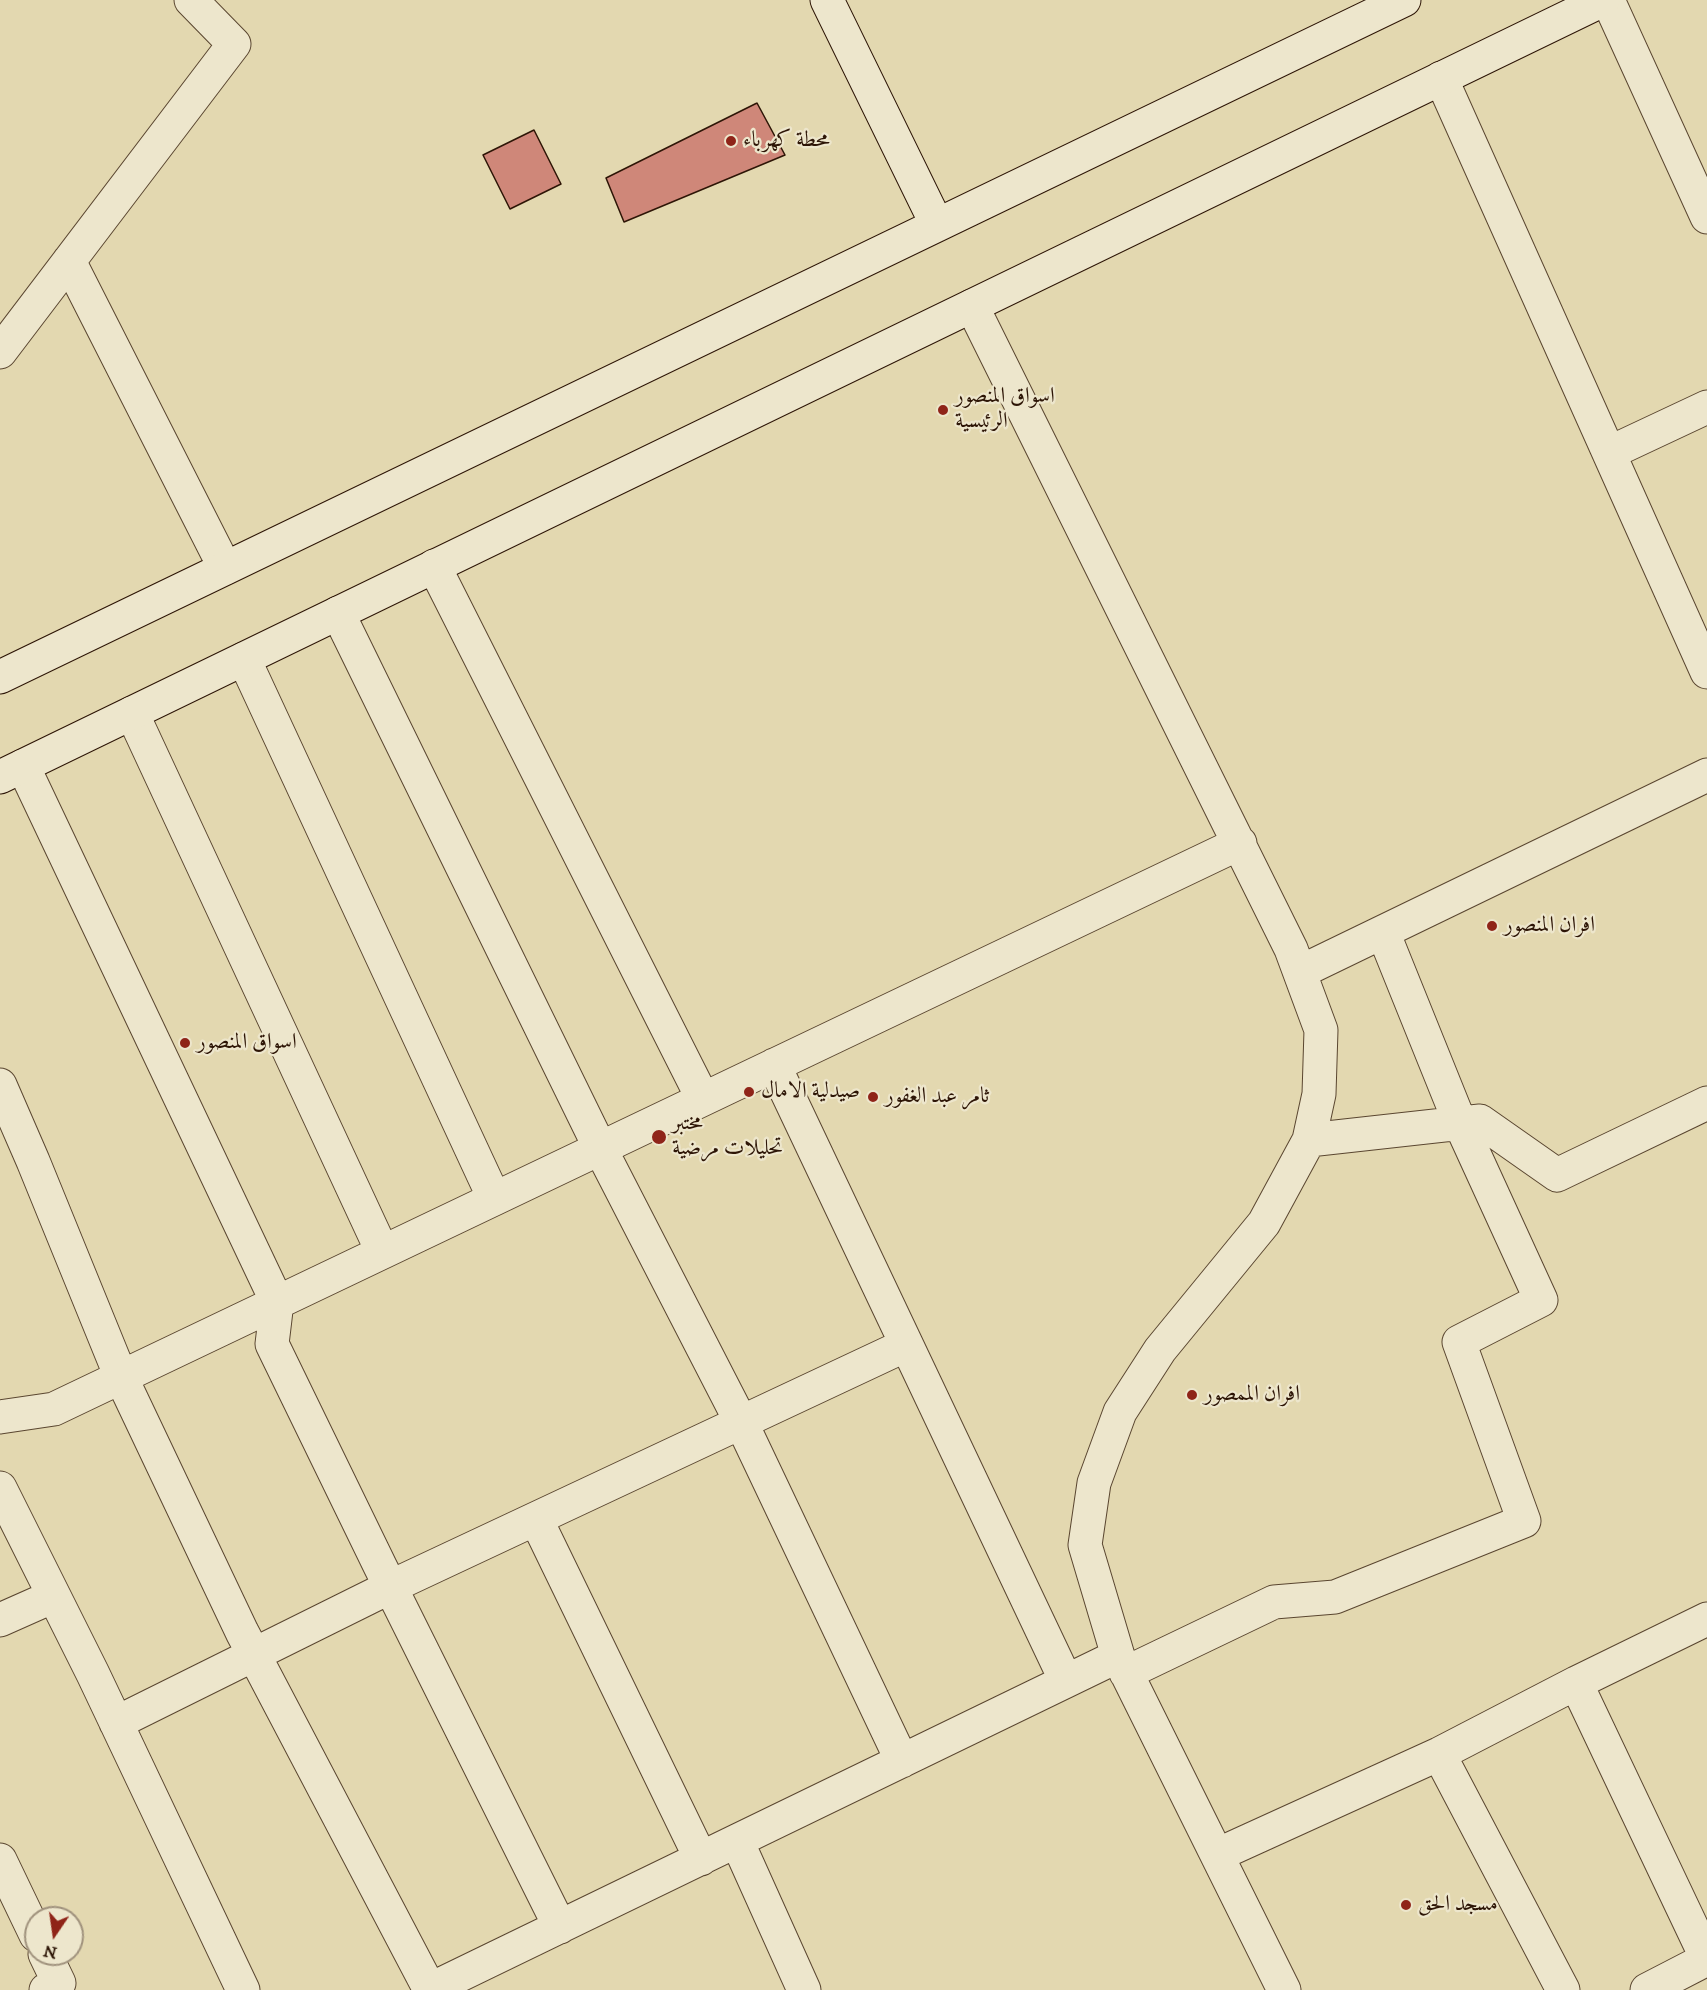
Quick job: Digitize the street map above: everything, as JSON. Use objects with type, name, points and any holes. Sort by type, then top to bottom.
[{"type":"street","points":[[0,352],[234,44],[190,0]]},
{"type":"street","points":[[828,0],[937,225]]},
{"type":"street","points":[[0,677],[1404,0]]},
{"type":"street","points":[[561,1927],[390,1587],[272,1344],[277,1302],[11,771],[1603,0]]},
{"type":"street","points":[[1608,0],[1707,217]]},
{"type":"street","points":[[1441,78],[1707,672]]},
{"type":"street","points":[[69,261],[225,568]]},
{"type":"street","points":[[972,306],[1240,843],[1291,949],[1321,1030],[1319,1094],[1309,1140],[1263,1223],[1160,1350],[1120,1412],[1094,1483],[1086,1545],[1122,1665],[1284,1990]]},
{"type":"street","points":[[1609,453],[1707,407]]},
{"type":"street","points":[[434,566],[703,1099]]},
{"type":"street","points":[[338,613],[600,1148],[741,1422],[902,1761]]},
{"type":"street","points":[[244,659],[494,1198]]},
{"type":"street","points":[[132,713],[382,1251]]},
{"type":"street","points":[[1300,972],[1707,775]]},
{"type":"street","points":[[1,1415],[54,1409],[1240,843]]},
{"type":"street","points":[[0,1085],[121,1377],[254,1654],[430,1990],[1066,1681],[1122,1665],[1274,1602],[1335,1597],[1524,1521],[1459,1342],[1541,1300],[1460,1123],[1383,932]]},
{"type":"street","points":[[774,1065],[1066,1681]]},
{"type":"street","points":[[1309,1140],[1480,1121],[1557,1175],[1707,1103]]},
{"type":"street","points":[[116,1723],[390,1587],[906,1345]]},
{"type":"street","points":[[0,1488],[116,1723],[243,1990]]},
{"type":"street","points":[[536,1519],[701,1859]]},
{"type":"street","points":[[0,1620],[54,1596]]},
{"type":"street","points":[[1216,1855],[1439,1754],[1707,1619]]},
{"type":"street","points":[[1576,1683],[1707,1959],[1647,1990]]},
{"type":"street","points":[[1439,1754],[1563,1990]]},
{"type":"street","points":[[736,1841],[804,1990]]},
{"type":"street","points":[[0,1860],[24,1910]]},
{"type":"street","points":[[46,1990],[59,1983],[51,1966]]},
{"type":"building","points":[[757,103],[785,155],[624,222],[606,178]]},
{"type":"building","points":[[534,130],[561,184],[510,209],[483,155]]},
{"type":"place","name":"محطة كهرباء","points":[[731,141]]},
{"type":"place","name":"اسواق المنصور الرئيسية","points":[[943,410]]},
{"type":"place","name":"افران المنصور","points":[[1492,926]]},
{"type":"place","name":"اسواق المنصور","points":[[185,1043]]},
{"type":"place","name":"صيدلية الامال","points":[[749,1092]]},
{"type":"place","name":"ثامر عبد الغفور","points":[[873,1097]]},
{"type":"place","name":"مختبر تحليلات مرضية","points":[[659,1137]]},
{"type":"place","name":"افران الممصور","points":[[1192,1395]]},
{"type":"place","name":"مسجد الحق","points":[[1406,1905]]}]
